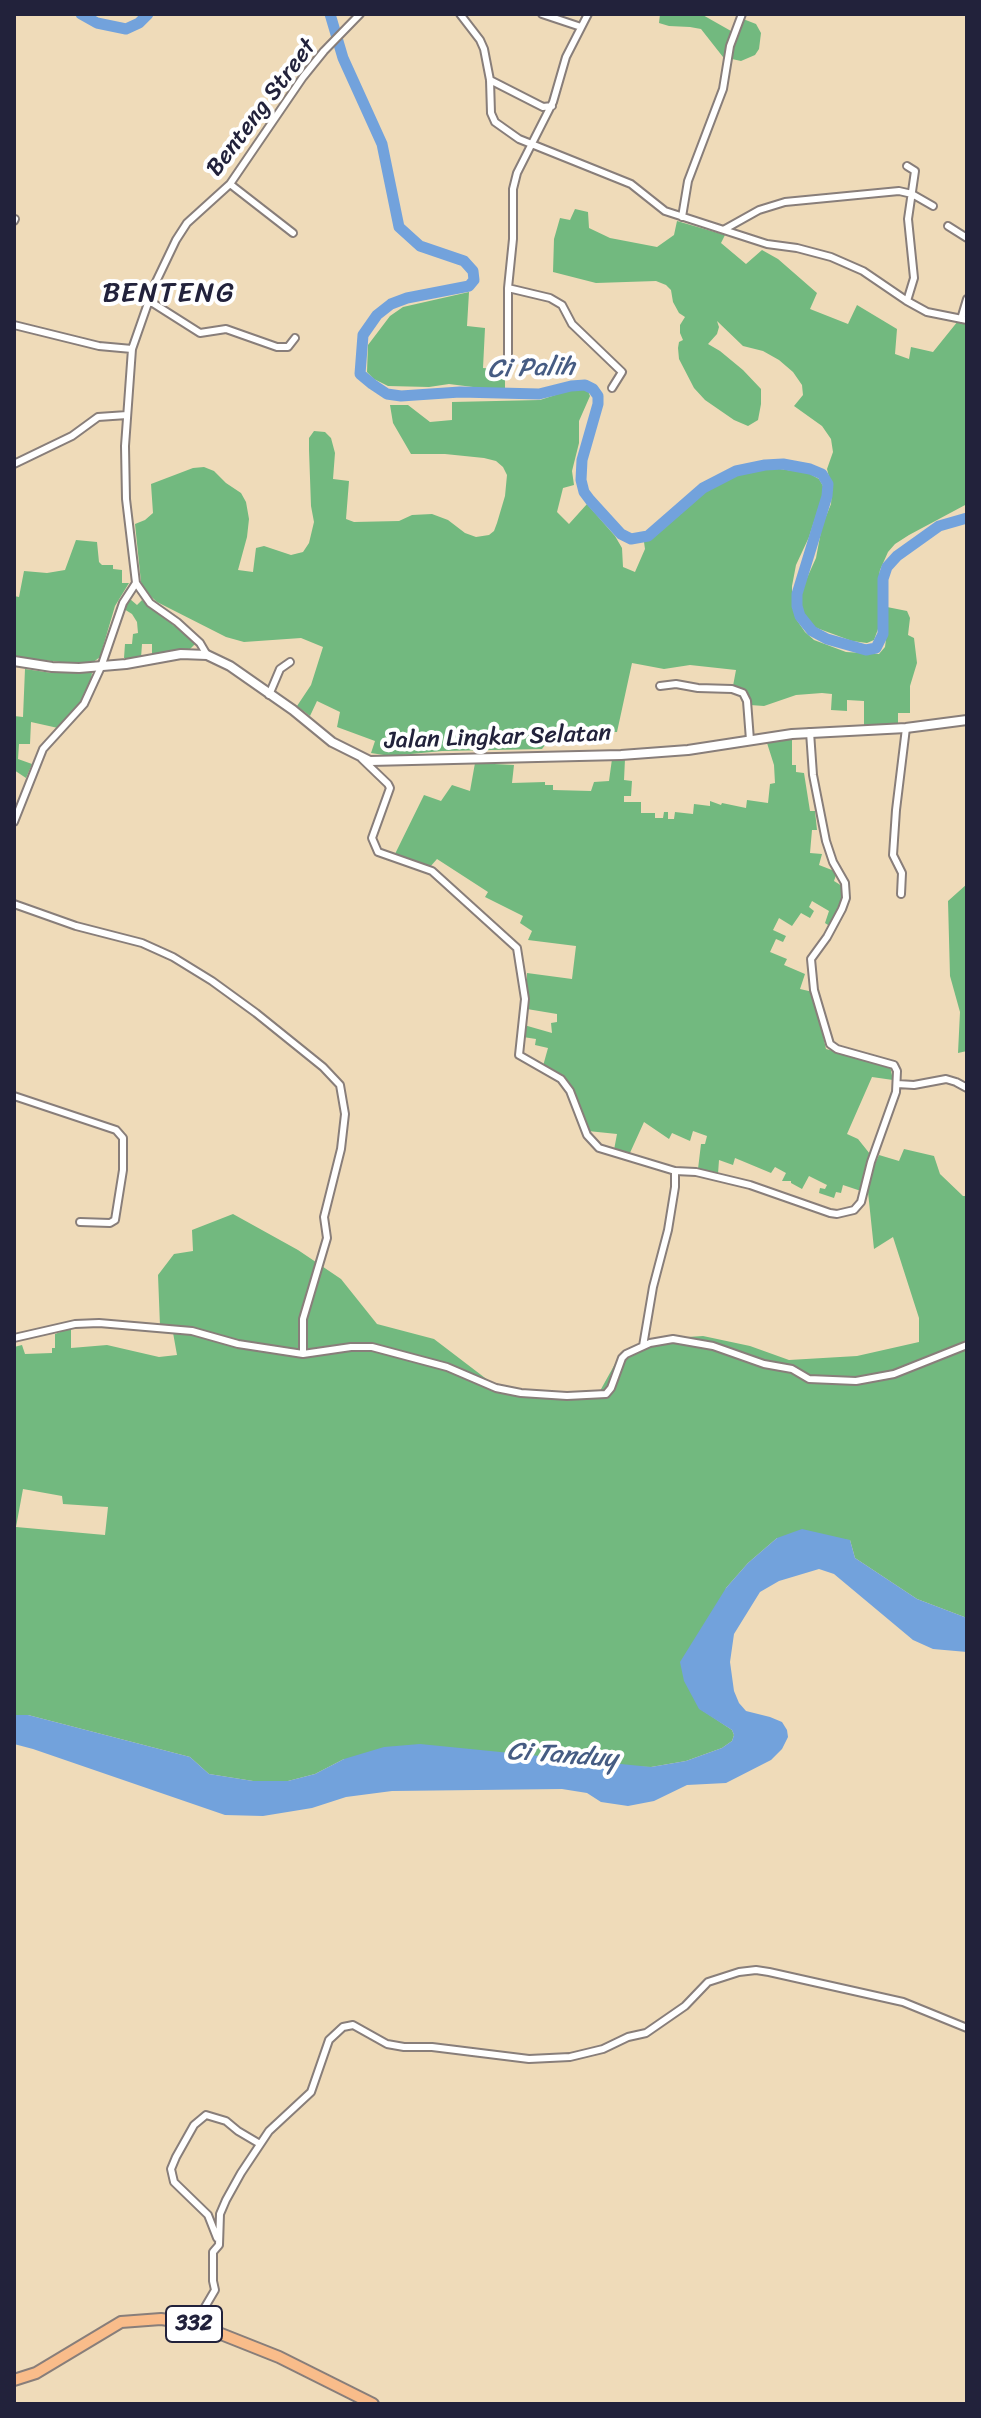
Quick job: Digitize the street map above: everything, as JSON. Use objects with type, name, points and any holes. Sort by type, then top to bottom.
[{"type":"main road","name":"332","points":[[14,2380],[36,2373],[121,2322],[161,2319],[195,2324],[279,2357],[373,2404]]},
{"type":"street","name":"Benteng Street","points":[[136,583],[126,487],[127,415],[132,349],[148,300],[187,223],[230,184],[291,93],[324,51],[360,14]]},
{"type":"street","points":[[460,14],[480,40],[490,80],[491,113],[495,122],[531,146],[631,184],[665,211],[752,239],[797,248],[850,264],[927,312],[964,319],[967,299]]},
{"type":"street","points":[[542,14],[581,27]]},
{"type":"street","points":[[508,361],[513,189],[517,173],[552,106],[566,57],[588,14]]},
{"type":"street","points":[[682,217],[688,181],[723,89],[730,46],[742,14]]},
{"type":"street","points":[[490,80],[543,107],[552,106]]},
{"type":"street","points":[[907,166],[915,171],[908,219],[914,278],[907,301]]},
{"type":"street","points":[[230,184],[293,233]]},
{"type":"street","points":[[725,229],[769,205],[899,191],[912,194],[933,206]]},
{"type":"street","points":[[948,226],[967,238]]},
{"type":"street","points":[[508,288],[550,298],[562,305],[572,324],[622,372],[612,388]]},
{"type":"street","points":[[148,300],[200,333],[226,329],[277,347],[288,347],[295,338]]},
{"type":"street","points":[[14,325],[99,346],[132,349]]},
{"type":"street","points":[[14,464],[72,436],[98,417],[127,415]]},
{"type":"street","points":[[14,822],[43,749],[84,704],[101,667],[123,603],[136,583],[150,603],[188,632],[207,655]]},
{"type":"street","points":[[14,661],[52,667],[101,667],[181,654],[207,655]]},
{"type":"street","name":"Jalan Lingkar Selatan","points":[[207,655],[223,661],[293,710],[332,742],[362,759],[384,762],[621,755],[688,750],[810,732],[906,728],[967,720]]},
{"type":"street","points":[[269,695],[280,669],[290,662]]},
{"type":"street","points":[[660,686],[676,684],[732,689],[743,693],[747,701],[750,740]]},
{"type":"street","points":[[901,894],[902,873],[893,855],[906,728]]},
{"type":"street","points":[[362,759],[390,788],[372,838],[378,852],[432,871],[517,948],[525,999],[519,1055],[561,1079],[570,1091],[587,1135],[599,1148],[675,1171],[696,1172],[750,1185],[837,1214],[854,1210],[861,1202],[897,1084],[896,1067],[891,1063],[837,1049],[830,1044],[814,990],[811,959],[827,937],[846,898],[845,883],[826,841],[813,775],[810,732]]},
{"type":"street","points":[[14,904],[76,926],[142,943],[173,957],[256,1013],[323,1067],[340,1085],[345,1114],[341,1149],[324,1217],[327,1238],[303,1319],[303,1354]]},
{"type":"street","points":[[897,1084],[914,1085],[946,1079],[967,1088]]},
{"type":"street","points":[[14,1096],[116,1130],[122,1136],[123,1170],[115,1220],[110,1223],[80,1222]]},
{"type":"street","points":[[643,1346],[653,1287],[668,1230],[675,1171]]},
{"type":"street","points":[[14,1338],[62,1326],[99,1323],[192,1331],[238,1344],[303,1354],[372,1347],[447,1367],[496,1388],[534,1394],[587,1396],[606,1394],[622,1358],[643,1346],[673,1339],[713,1346],[764,1364],[792,1369],[809,1379],[856,1381],[894,1374],[967,1345]]},
{"type":"street","points":[[195,2324],[215,2290],[213,2252],[219,2245],[220,2214],[236,2181],[278,2120],[311,2092],[329,2040],[347,2025],[358,2027],[387,2044],[404,2047],[432,2047],[529,2059],[570,2057],[646,2033],[685,2006],[708,1982],[756,1970],[903,2002],[967,2028]]},
{"type":"street","points":[[219,2245],[208,2215],[174,2182],[173,2164],[194,2125],[206,2115],[226,2121],[232,2128],[260,2144]]},
{"type":"green space","points":[[660,14],[701,14],[731,31],[738,17],[756,24],[761,33],[759,49],[755,55],[741,61],[723,57],[701,29],[659,23]]},
{"type":"green space","points":[[575,209],[588,212],[589,228],[610,238],[657,247],[674,235],[677,221],[725,235],[721,243],[746,264],[762,250],[778,259],[817,293],[810,309],[848,324],[857,305],[897,329],[895,354],[909,359],[911,347],[933,352],[958,321],[967,325],[967,504],[909,535],[888,552],[878,582],[878,629],[874,640],[867,643],[852,641],[814,627],[801,608],[802,589],[816,558],[822,526],[831,504],[832,489],[827,469],[833,452],[831,439],[822,426],[794,406],[803,395],[802,385],[793,372],[763,351],[743,346],[717,321],[717,334],[708,344],[743,370],[761,389],[758,420],[748,426],[705,400],[694,388],[679,359],[679,342],[683,340],[680,325],[685,317],[679,313],[671,290],[666,285],[656,281],[596,283],[553,272],[554,239],[560,218],[570,220]]},
{"type":"green space","points":[[469,292],[467,326],[485,328],[483,368],[505,370],[505,391],[449,384],[388,386],[367,372],[368,345],[390,316],[403,307]]},
{"type":"green space","points":[[580,389],[588,391],[590,396],[579,421],[579,443],[572,471],[574,485],[563,488],[557,512],[569,524],[587,504],[622,548],[623,567],[635,572],[645,549],[644,542],[704,491],[723,481],[740,474],[773,468],[808,473],[819,479],[823,494],[796,565],[792,586],[792,606],[796,619],[814,640],[846,652],[879,654],[885,647],[887,607],[907,611],[910,618],[908,635],[914,638],[917,663],[910,686],[910,713],[898,713],[898,724],[864,726],[864,701],[847,700],[847,711],[831,710],[832,694],[822,693],[796,695],[764,706],[750,705],[747,691],[733,686],[736,670],[690,665],[664,669],[632,663],[617,732],[566,731],[549,740],[542,749],[442,751],[390,756],[371,753],[375,741],[337,727],[340,712],[317,701],[310,716],[297,706],[311,685],[323,647],[301,638],[244,642],[226,637],[157,602],[141,582],[135,524],[153,513],[151,484],[193,468],[204,467],[214,471],[241,493],[246,502],[249,519],[247,537],[238,570],[253,572],[256,548],[264,546],[291,555],[303,552],[309,543],[314,522],[309,438],[314,431],[325,432],[331,438],[335,453],[333,479],[349,481],[346,519],[354,522],[399,521],[412,515],[432,514],[448,520],[465,533],[476,537],[489,535],[494,531],[505,496],[507,475],[503,467],[496,461],[484,458],[411,454],[393,423],[390,405],[408,405],[430,422],[452,420],[452,402],[540,400]]},
{"type":"green space","points":[[76,540],[97,542],[99,562],[122,570],[122,583],[129,583],[115,606],[100,657],[92,663],[79,664],[14,657],[14,596],[19,597],[24,571],[47,573],[65,570]]},
{"type":"green space","points":[[130,599],[137,605],[142,600],[196,643],[189,650],[152,655],[152,644],[142,644],[141,658],[124,658],[125,644],[132,644],[133,634],[138,633],[137,622],[124,609]]},
{"type":"green space","points":[[25,669],[92,673],[90,686],[81,704],[58,728],[31,722],[30,744],[19,744],[18,759],[32,764],[26,778],[14,770],[14,716],[23,717]]},
{"type":"green space","points":[[792,739],[792,765],[796,765],[796,772],[804,773],[810,811],[815,811],[817,830],[812,830],[810,853],[822,854],[819,865],[837,872],[834,881],[842,886],[844,899],[831,927],[825,923],[829,911],[812,901],[809,907],[814,911],[810,918],[801,913],[792,926],[779,918],[773,930],[786,936],[783,942],[776,939],[770,952],[787,959],[784,965],[805,974],[800,989],[813,992],[826,1049],[890,1066],[893,1080],[872,1077],[847,1134],[858,1139],[870,1154],[861,1191],[843,1185],[841,1193],[836,1192],[834,1198],[819,1193],[820,1188],[825,1189],[827,1185],[809,1176],[802,1189],[791,1181],[782,1181],[786,1173],[775,1167],[771,1173],[735,1158],[733,1165],[719,1160],[718,1174],[698,1169],[701,1144],[705,1144],[707,1136],[693,1131],[690,1141],[672,1133],[669,1139],[644,1122],[629,1155],[614,1150],[617,1134],[588,1131],[563,1077],[543,1066],[548,1048],[535,1045],[536,1039],[523,1037],[524,1025],[552,1033],[551,1023],[557,1022],[557,1014],[527,1009],[527,973],[572,979],[576,946],[528,940],[532,931],[520,923],[523,916],[485,897],[488,892],[437,859],[430,867],[395,854],[424,795],[441,801],[452,785],[470,791],[475,763],[514,765],[512,783],[545,782],[545,785],[553,785],[553,790],[591,791],[594,782],[609,781],[612,759],[625,759],[624,780],[632,781],[631,796],[624,796],[624,802],[641,802],[641,813],[655,813],[655,818],[663,818],[664,812],[668,812],[668,819],[674,819],[675,812],[693,814],[694,804],[710,806],[710,801],[746,808],[747,800],[768,803],[770,784],[775,783],[774,765],[767,743]]},
{"type":"green space","points":[[967,884],[967,1051],[958,1053],[960,1012],[950,976],[948,901]]},
{"type":"green space","points":[[904,1149],[934,1156],[940,1174],[963,1196],[967,1196],[967,1618],[917,1599],[855,1558],[850,1540],[777,1538],[748,1563],[726,1588],[699,1708],[732,1730],[732,1741],[722,1748],[686,1761],[651,1767],[344,1759],[315,1774],[288,1781],[253,1781],[209,1774],[190,1757],[28,1715],[14,1715],[14,1347],[22,1345],[25,1354],[52,1353],[55,1334],[71,1328],[71,1348],[107,1345],[159,1357],[177,1355],[172,1327],[160,1326],[158,1275],[174,1254],[193,1251],[192,1230],[233,1214],[298,1250],[341,1279],[377,1324],[434,1339],[493,1384],[517,1391],[600,1391],[621,1353],[656,1339],[703,1336],[750,1346],[789,1360],[857,1356],[919,1342],[919,1318],[893,1237],[874,1249],[868,1192],[870,1175],[879,1155],[899,1161]],"holes":[[[23,1489],[62,1496],[63,1504],[108,1507],[105,1535],[16,1527]]]},
{"type":"water","points":[[802,1529],[850,1540],[855,1558],[917,1599],[967,1618],[967,1652],[933,1649],[913,1640],[834,1574],[819,1569],[779,1581],[760,1592],[734,1634],[730,1662],[739,1703],[746,1711],[782,1722],[788,1737],[771,1760],[726,1783],[687,1785],[654,1801],[628,1806],[601,1802],[587,1793],[562,1789],[392,1791],[346,1797],[312,1808],[263,1816],[225,1815],[14,1744],[14,1715],[28,1715],[190,1757],[209,1774],[253,1781],[288,1781],[315,1774],[344,1759],[384,1747],[420,1744],[651,1767],[686,1761],[722,1748],[732,1741],[734,1735],[732,1730],[699,1709],[684,1681],[680,1662],[726,1588],[748,1563],[777,1538]]},
{"type":"waterway","name":"Ci Palih","points":[[81,14],[97,23],[126,29],[148,14]]},
{"type":"waterway","name":"Ci Palih","points":[[330,14],[343,58],[382,144],[399,227],[420,246],[464,261],[473,271],[474,280],[469,286],[407,298],[391,304],[377,315],[363,335],[360,374],[372,384],[387,394],[401,396],[460,392],[539,394],[585,385],[593,389],[598,396],[598,404],[582,460],[584,492],[621,534],[631,539],[648,536],[703,488],[736,471],[783,464],[822,474],[828,484],[827,496],[797,594],[797,606],[800,616],[812,631],[827,639],[866,650],[876,648],[883,634],[883,579],[887,567],[897,556],[939,526],[967,518]]},
{"type":"district","name":"BENTENG","points":[[169,294]]},
{"type":"water label","name":"Ci Tanduy","points":[[562,1756]]}]
